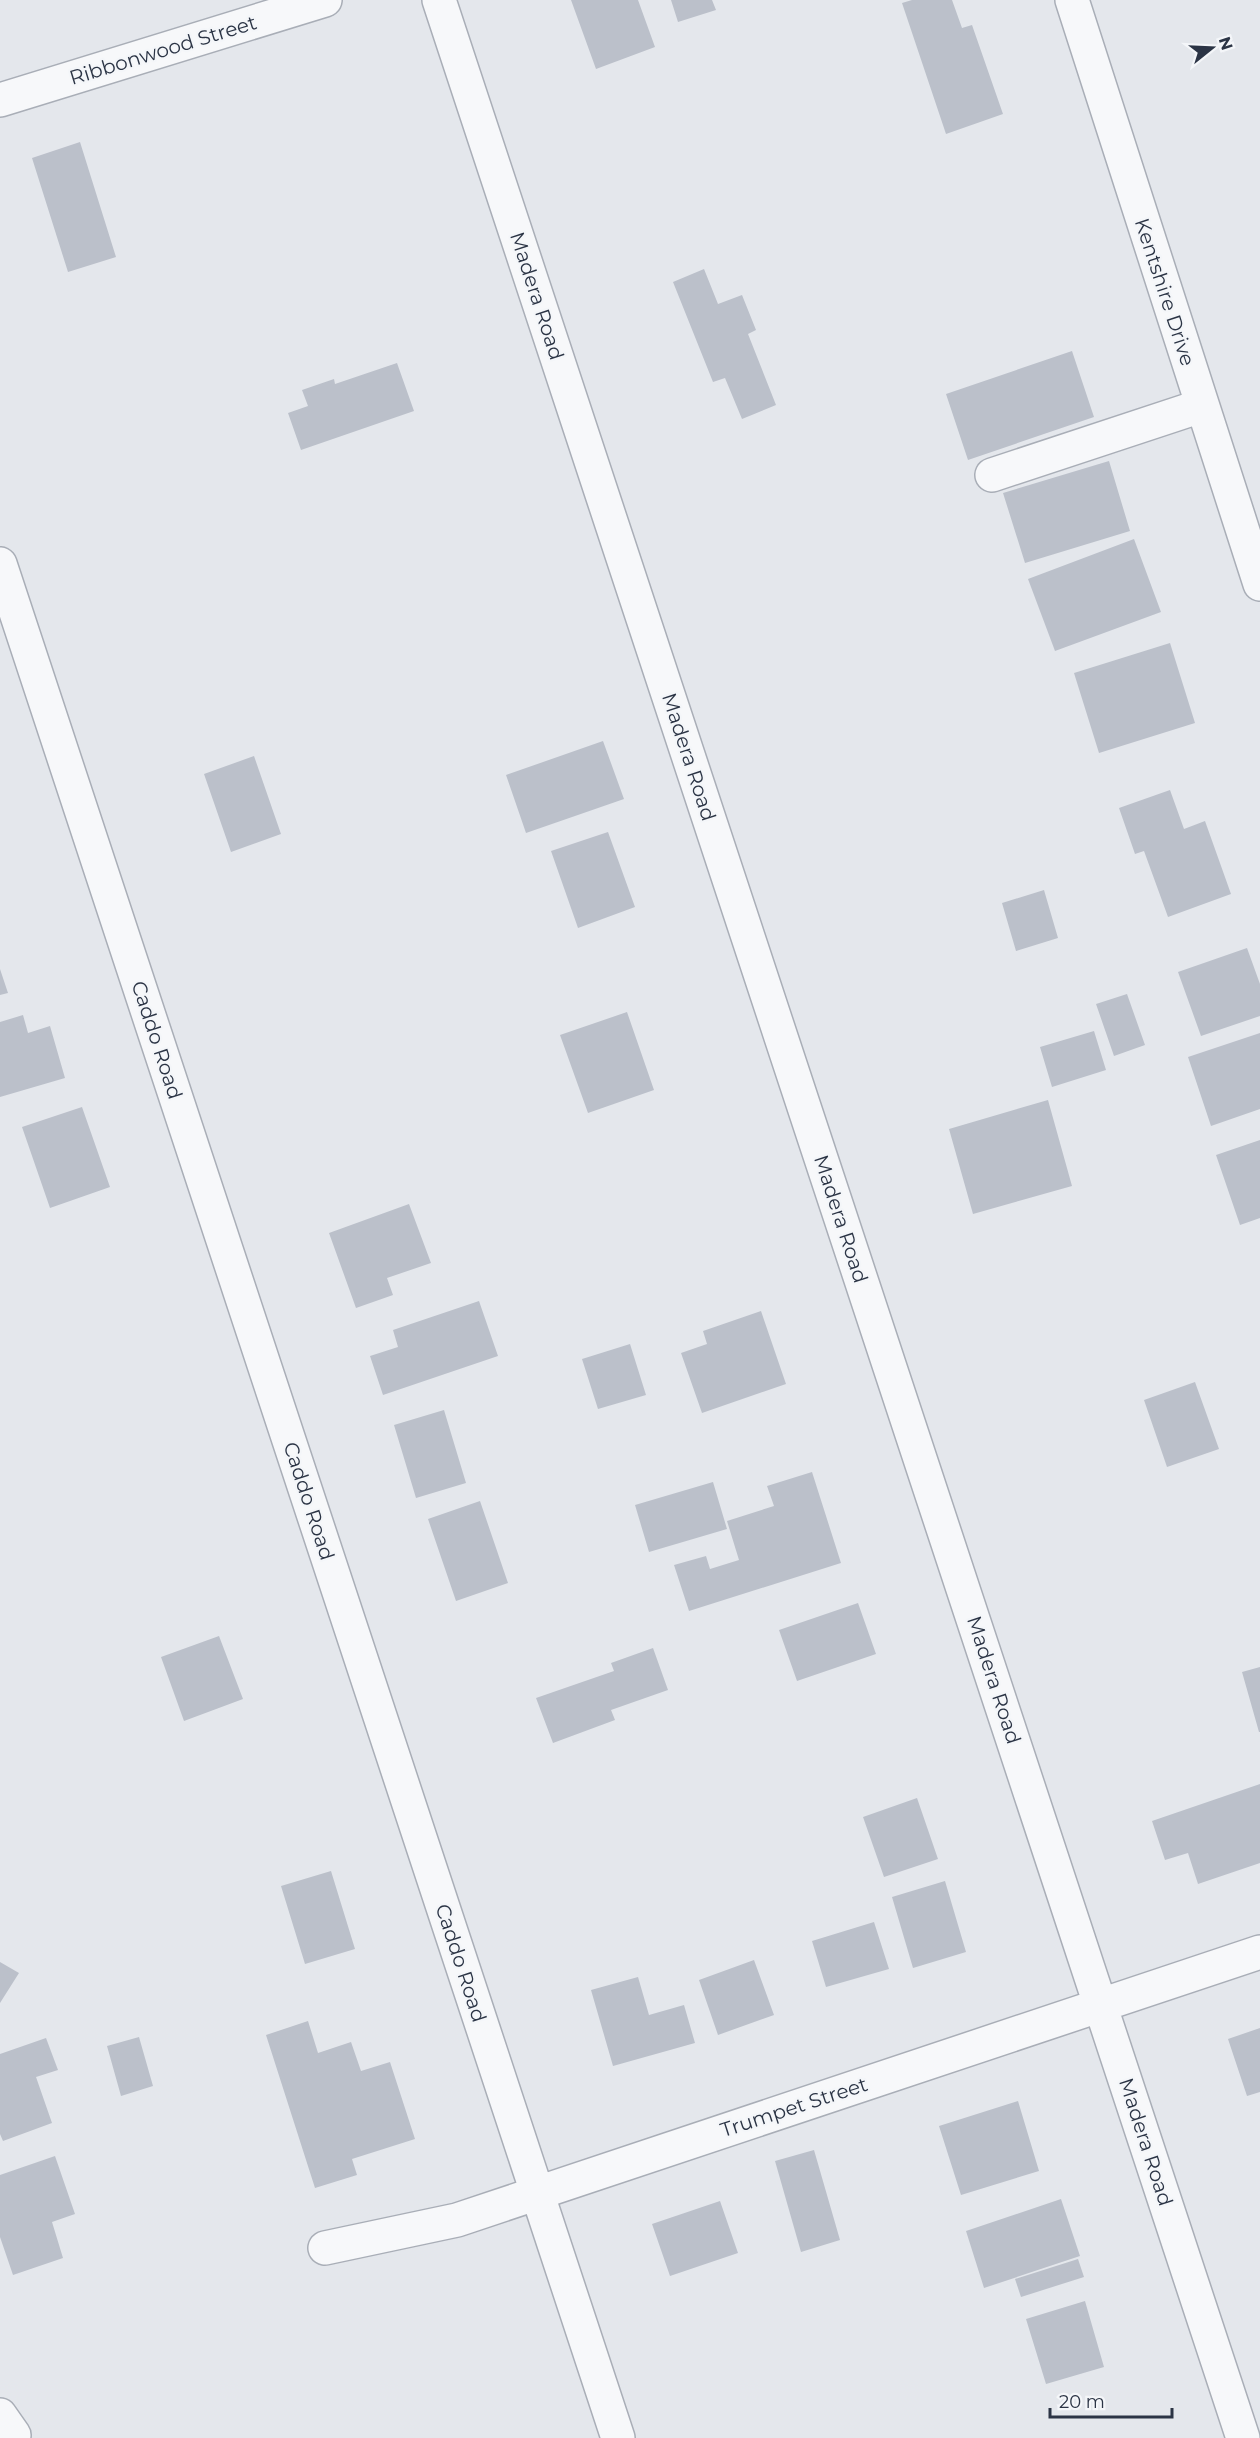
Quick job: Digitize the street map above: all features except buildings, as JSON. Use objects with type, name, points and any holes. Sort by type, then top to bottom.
[{"type":"street","name":"Ribbonwood Street","points":[[0,100],[326,0]]},
{"type":"street","name":"Madera Road","points":[[439,0],[1243,2438]]},
{"type":"street","name":"Kentshire Drive","points":[[1072,0],[1260,584]]},
{"type":"street","points":[[992,475],[1201,406]]},
{"type":"street","name":"Caddo Road","points":[[0,564],[618,2438]]},
{"type":"street","name":"Trumpet Street","points":[[325,2248],[457,2220],[1260,1952]]}]
